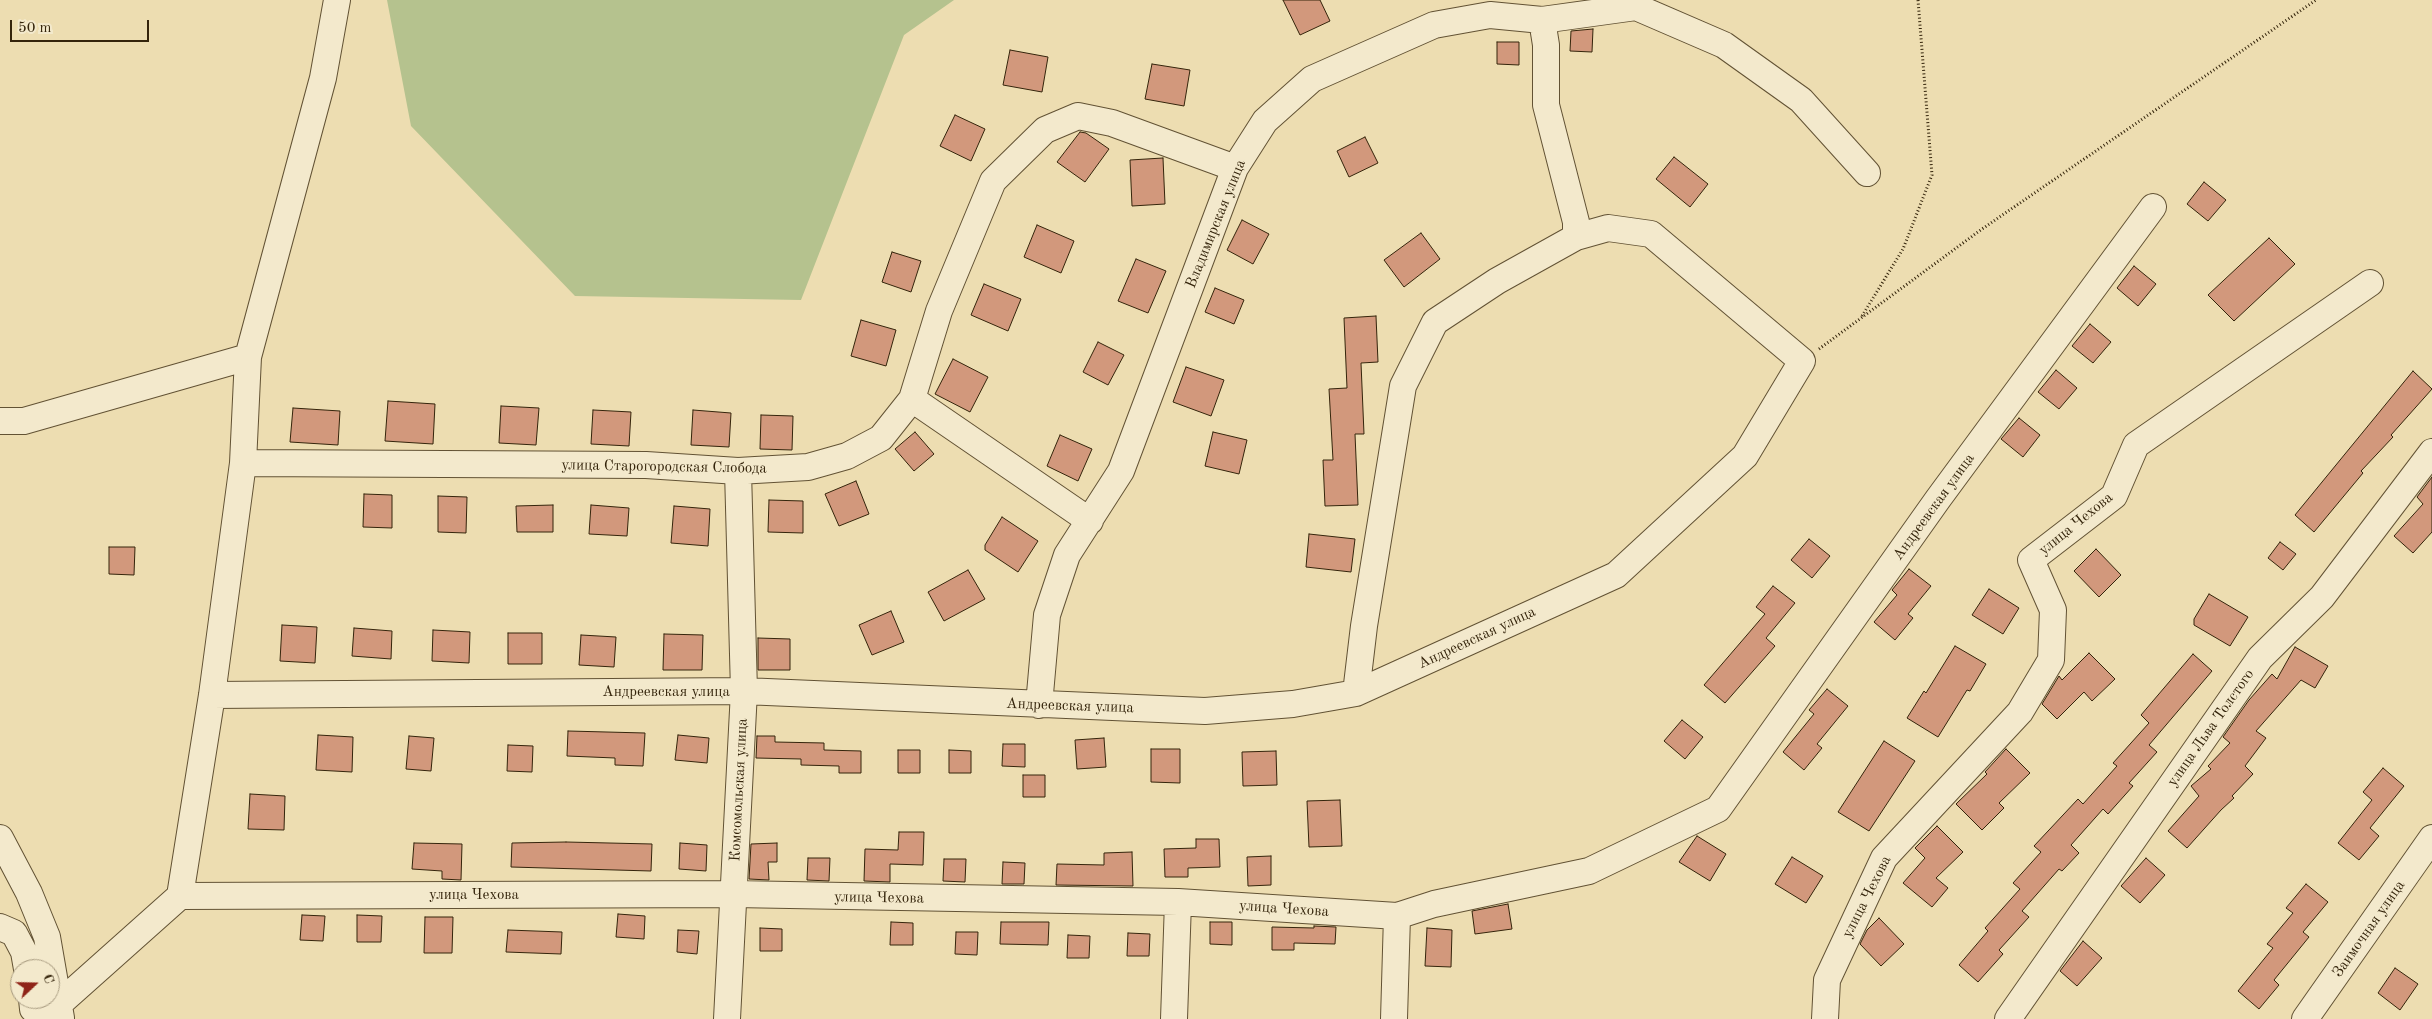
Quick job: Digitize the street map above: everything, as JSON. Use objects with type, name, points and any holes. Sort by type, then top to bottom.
[{"type":"street","points":[[59,1014],[180,896],[212,695],[243,463],[248,358],[323,78],[337,0]]},
{"type":"street","name":"Владимирская улица","points":[[1039,705],[1047,615],[1067,555],[1121,471],[1235,168],[1265,121],[1312,79],[1434,25],[1490,15],[1542,20],[1636,7],[1724,45],[1801,100],[1866,173]]},
{"type":"street","points":[[1542,20],[1546,45],[1546,105],[1576,222],[1576,237]]},
{"type":"street","name":"улица Старогородская Слобода","points":[[243,463],[646,465],[738,471],[808,467],[847,456],[880,438],[912,399],[939,310],[993,181],[1045,130],[1078,116],[1112,123],[1235,168]]},
{"type":"street","name":"Андреевская улица","points":[[1718,810],[1938,499],[2153,207]]},
{"type":"street","points":[[1356,693],[1364,626],[1403,386],[1435,322],[1497,281],[1576,237],[1608,228],[1651,234],[1802,361]]},
{"type":"street","name":"улица Чехова","points":[[1826,1019],[1827,980],[1884,858],[2020,712],[2050,660],[2053,610],[2031,560],[2114,496],[2136,445],[2370,284]]},
{"type":"street","points":[[0,422],[24,421],[248,358]]},
{"type":"street","name":"Андреевская улица","points":[[212,695],[744,691],[1205,711],[1293,704],[1356,693],[1616,575],[1745,456],[1802,361]]},
{"type":"street","points":[[912,399],[1090,521]]},
{"type":"street","name":"улица Льва Толстого","points":[[2008,1019],[2260,658],[2322,597],[2432,452]]},
{"type":"street","name":"Комсомольская улица","points":[[727,1019],[744,691],[738,471]]},
{"type":"street","name":"улица Чехова","points":[[180,896],[734,894],[1178,902],[1397,916],[1434,904],[1589,871],[1718,810]]},
{"type":"street","points":[[0,838],[29,893],[47,937],[59,1014]]},
{"type":"street","name":"Заимочная улица","points":[[2305,1019],[2432,838]]},
{"type":"street","points":[[1174,1019],[1178,902]]},
{"type":"street","points":[[1394,1019],[1397,916]]},
{"type":"street","points":[[0,927],[14,933],[24,952],[25,959]]},
{"type":"street","points":[[34,1009],[59,1014]]},
{"type":"path","points":[[1860,318],[1903,249],[1932,176],[1918,0]]},
{"type":"path","points":[[1802,361],[1982,229],[2316,0]]},
{"type":"green space","points":[[387,0],[954,0],[904,35],[801,300],[575,296],[411,126]]},
{"type":"building","points":[[1283,0],[1320,0],[1330,21],[1300,35]]},
{"type":"building","points":[[1593,29],[1592,52],[1570,51],[1571,31]]},
{"type":"building","points":[[1497,42],[1519,42],[1519,65],[1497,64]]},
{"type":"building","points":[[1010,50],[1048,57],[1042,92],[1003,85]]},
{"type":"building","points":[[1152,64],[1190,70],[1184,106],[1145,99]]},
{"type":"building","points":[[955,115],[985,129],[971,161],[940,146]]},
{"type":"building","points":[[1080,132],[1086,133],[1109,149],[1085,182],[1057,162]]},
{"type":"building","points":[[1365,137],[1378,163],[1349,177],[1337,151]]},
{"type":"building","points":[[1674,157],[1708,184],[1690,207],[1656,179]]},
{"type":"building","points":[[1163,158],[1165,204],[1132,206],[1130,160]]},
{"type":"building","points":[[2204,182],[2226,200],[2208,221],[2187,204]]},
{"type":"building","points":[[1242,220],[1269,234],[1253,264],[1227,250]]},
{"type":"building","points":[[1037,225],[1074,241],[1061,273],[1024,257]]},
{"type":"building","points":[[1421,233],[1440,259],[1404,287],[1384,260]]},
{"type":"building","points":[[2269,238],[2295,264],[2234,321],[2208,295]]},
{"type":"building","points":[[892,252],[921,261],[911,292],[882,282]]},
{"type":"building","points":[[1136,259],[1166,271],[1148,313],[1118,301]]},
{"type":"building","points":[[2134,266],[2156,284],[2138,306],[2117,288]]},
{"type":"building","points":[[984,284],[1021,299],[1008,331],[971,315]]},
{"type":"building","points":[[1215,288],[1244,300],[1234,324],[1205,312]]},
{"type":"building","points":[[1376,316],[1378,362],[1361,363],[1364,434],[1355,434],[1358,505],[1325,506],[1323,460],[1333,460],[1329,389],[1347,388],[1344,318]]},
{"type":"building","points":[[861,320],[896,330],[886,366],[851,356]]},
{"type":"building","points":[[2090,324],[2111,342],[2093,363],[2072,346]]},
{"type":"building","points":[[1098,342],[1124,355],[1108,385],[1083,372]]},
{"type":"building","points":[[953,359],[988,377],[970,412],[935,394]]},
{"type":"building","points":[[1186,367],[1224,380],[1211,416],[1173,402]]},
{"type":"building","points":[[2056,370],[2077,388],[2059,409],[2038,392]]},
{"type":"building","points":[[2413,371],[2432,389],[2391,435],[2393,437],[2361,471],[2363,473],[2314,532],[2295,515]]},
{"type":"building","points":[[388,401],[435,404],[433,444],[385,441]]},
{"type":"building","points":[[501,406],[539,408],[536,445],[499,443]]},
{"type":"building","points":[[293,408],[340,411],[338,445],[290,442]]},
{"type":"building","points":[[593,410],[631,412],[629,446],[591,444]]},
{"type":"building","points":[[693,410],[731,413],[729,447],[691,445]]},
{"type":"building","points":[[761,415],[793,416],[792,450],[760,449]]},
{"type":"building","points":[[2019,418],[2040,435],[2023,457],[2001,439]]},
{"type":"building","points":[[915,432],[934,454],[914,471],[895,449]]},
{"type":"building","points":[[1213,432],[1247,440],[1239,474],[1205,466]]},
{"type":"building","points":[[1060,435],[1092,449],[1078,481],[1047,466]]},
{"type":"building","points":[[2432,477],[2432,532],[2413,553],[2394,536],[2423,504],[2417,497]]},
{"type":"building","points":[[856,481],[869,514],[839,526],[825,494]]},
{"type":"building","points":[[364,494],[392,495],[392,528],[363,527]]},
{"type":"building","points":[[438,496],[467,497],[466,533],[438,532]]},
{"type":"building","points":[[769,500],[803,501],[803,533],[768,532]]},
{"type":"building","points":[[553,505],[553,532],[517,532],[516,506]]},
{"type":"building","points":[[591,505],[629,508],[627,536],[589,534]]},
{"type":"building","points":[[674,506],[710,509],[708,546],[671,543]]},
{"type":"building","points":[[1002,517],[1038,541],[1018,572],[985,550],[985,545]]},
{"type":"building","points":[[1309,534],[1355,539],[1351,572],[1306,567]]},
{"type":"building","points":[[1809,539],[1830,556],[1812,578],[1791,560]]},
{"type":"building","points":[[2280,542],[2296,554],[2283,570],[2268,558]]},
{"type":"building","points":[[109,547],[135,547],[134,575],[109,574]]},
{"type":"building","points":[[2096,549],[2121,575],[2099,597],[2074,571]]},
{"type":"building","points":[[1909,569],[1931,586],[1908,614],[1913,618],[1895,640],[1874,622],[1897,595],[1892,590]]},
{"type":"building","points":[[968,570],[985,599],[944,621],[928,592]]},
{"type":"building","points":[[1773,586],[1795,603],[1766,638],[1775,646],[1725,703],[1704,685],[1765,614],[1756,607]]},
{"type":"building","points":[[1989,589],[2019,608],[2003,634],[1972,615]]},
{"type":"building","points":[[2209,594],[2248,617],[2230,646],[2194,625],[2194,619]]},
{"type":"building","points":[[891,611],[904,642],[872,655],[859,625]]},
{"type":"building","points":[[282,625],[317,627],[315,663],[280,661]]},
{"type":"building","points":[[354,628],[392,631],[391,659],[352,656]]},
{"type":"building","points":[[433,630],[470,632],[469,663],[432,661]]},
{"type":"building","points":[[508,633],[542,633],[542,664],[508,664]]},
{"type":"building","points":[[664,634],[703,635],[702,670],[663,670]]},
{"type":"building","points":[[581,635],[616,637],[614,667],[579,665]]},
{"type":"building","points":[[758,638],[790,639],[790,670],[758,670]]},
{"type":"building","points":[[1955,646],[1986,664],[1970,691],[1967,690],[1938,737],[1907,718],[1924,691],[1926,693]]},
{"type":"building","points":[[2295,647],[2328,666],[2315,688],[2301,680],[2256,731],[2266,738],[2245,766],[2253,774],[2232,796],[2234,798],[2187,848],[2168,831],[2199,796],[2191,786],[2211,769],[2208,766],[2230,743],[2223,737],[2249,700],[2272,674],[2277,679]]},
{"type":"building","points":[[2089,653],[2115,679],[2092,701],[2084,692],[2057,719],[2042,704],[2059,676],[2062,680]]},
{"type":"building","points":[[2193,654],[2212,671],[2149,745],[2157,752],[2129,783],[2133,786],[2108,814],[2103,809],[2071,845],[2079,853],[2062,871],[2059,869],[2022,911],[2029,917],[1999,950],[2003,954],[1978,982],[1959,965],[1988,931],[1985,928],[2020,889],[2013,883],[2041,852],[2034,846],[2078,799],[2083,804],[2117,766],[2113,763],[2149,723],[2141,715]]},
{"type":"building","points":[[1827,689],[1848,706],[1817,744],[1822,748],[1804,770],[1783,752],[1814,714],[1809,710]]},
{"type":"building","points":[[1682,720],[1703,737],[1685,759],[1664,741]]},
{"type":"building","points":[[568,731],[645,733],[643,766],[615,765],[615,758],[567,756]]},
{"type":"building","points":[[318,735],[353,737],[352,772],[316,770]]},
{"type":"building","points":[[678,735],[709,738],[707,763],[675,760]]},
{"type":"building","points":[[409,736],[434,738],[431,771],[406,769]]},
{"type":"building","points":[[757,736],[775,736],[775,742],[824,743],[824,750],[861,751],[861,773],[839,773],[839,766],[801,765],[801,759],[756,758]]},
{"type":"building","points":[[1104,738],[1106,767],[1077,769],[1075,740]]},
{"type":"building","points":[[1884,741],[1915,761],[1869,831],[1838,812]]},
{"type":"building","points":[[1003,744],[1025,744],[1025,767],[1002,766]]},
{"type":"building","points":[[508,745],[533,746],[532,772],[507,771]]},
{"type":"building","points":[[1151,749],[1180,749],[1180,783],[1151,782]]},
{"type":"building","points":[[2006,749],[2030,773],[1999,803],[2004,808],[1982,830],[1956,804],[1987,774],[1985,772]]},
{"type":"building","points":[[898,750],[920,750],[920,773],[898,773]]},
{"type":"building","points":[[949,750],[971,751],[971,773],[949,773]]},
{"type":"building","points":[[1276,751],[1277,785],[1243,786],[1242,752]]},
{"type":"building","points":[[2383,768],[2404,786],[2370,828],[2379,836],[2359,860],[2338,843],[2372,800],[2363,792]]},
{"type":"building","points":[[1023,775],[1045,775],[1045,797],[1023,797]]},
{"type":"building","points":[[250,794],[285,796],[284,830],[248,829]]},
{"type":"building","points":[[1340,800],[1342,846],[1309,847],[1307,801]]},
{"type":"building","points":[[1937,826],[1963,852],[1936,878],[1948,888],[1932,907],[1903,883],[1925,858],[1915,848]]},
{"type":"building","points":[[899,832],[924,832],[923,865],[890,864],[890,882],[864,881],[865,849],[898,850]]},
{"type":"building","points":[[1697,836],[1726,854],[1710,881],[1679,862]]},
{"type":"building","points":[[1196,839],[1219,839],[1220,867],[1188,868],[1188,877],[1165,877],[1164,849],[1196,848]]},
{"type":"building","points":[[414,843],[462,844],[461,880],[442,879],[442,871],[412,869]]},
{"type":"building","points":[[512,843],[652,844],[651,871],[511,867]]},
{"type":"building","points":[[680,843],[707,845],[706,871],[679,869]]},
{"type":"building","points":[[777,843],[777,862],[768,862],[769,880],[749,879],[751,844]]},
{"type":"building","points":[[1132,852],[1133,886],[1056,885],[1057,864],[1104,865],[1104,853]]},
{"type":"building","points":[[1271,856],[1271,885],[1248,886],[1247,857]]},
{"type":"building","points":[[1792,857],[1823,876],[1806,903],[1775,884]]},
{"type":"building","points":[[808,858],[830,858],[829,881],[807,880]]},
{"type":"building","points":[[2146,858],[2165,875],[2140,903],[2121,886]]},
{"type":"building","points":[[944,859],[966,859],[965,882],[943,881]]},
{"type":"building","points":[[1003,862],[1025,863],[1024,884],[1002,884]]},
{"type":"building","points":[[2306,884],[2328,902],[2303,932],[2309,937],[2274,980],[2279,985],[2259,1009],[2238,991],[2273,948],[2267,944],[2293,913],[2286,908]]},
{"type":"building","points":[[1508,904],[1512,929],[1475,934],[1472,911]]},
{"type":"building","points":[[618,914],[645,916],[644,939],[616,937]]},
{"type":"building","points":[[302,915],[325,916],[323,941],[300,940]]},
{"type":"building","points":[[357,915],[382,916],[381,942],[357,942]]},
{"type":"building","points":[[425,917],[453,917],[452,953],[424,953]]},
{"type":"building","points":[[1879,918],[1904,944],[1881,966],[1860,944],[1867,930]]},
{"type":"building","points":[[891,922],[913,923],[913,945],[890,945]]},
{"type":"building","points":[[1001,922],[1049,922],[1048,945],[1000,944]]},
{"type":"building","points":[[1210,922],[1232,922],[1232,945],[1210,944]]},
{"type":"building","points":[[1314,926],[1336,927],[1335,944],[1294,943],[1294,950],[1272,950],[1272,927],[1314,928]]},
{"type":"building","points":[[760,928],[782,929],[782,951],[760,951]]},
{"type":"building","points":[[1427,928],[1452,930],[1451,967],[1425,966]]},
{"type":"building","points":[[508,930],[562,932],[561,954],[506,952]]},
{"type":"building","points":[[678,930],[699,931],[697,954],[677,952]]},
{"type":"building","points":[[956,932],[978,932],[977,955],[955,954]]},
{"type":"building","points":[[1128,933],[1150,934],[1149,956],[1127,956]]},
{"type":"building","points":[[1068,935],[1090,936],[1089,958],[1067,958]]},
{"type":"building","points":[[2083,941],[2102,958],[2077,986],[2060,971]]},
{"type":"building","points":[[2395,968],[2418,984],[2400,1010],[2378,993]]}]
